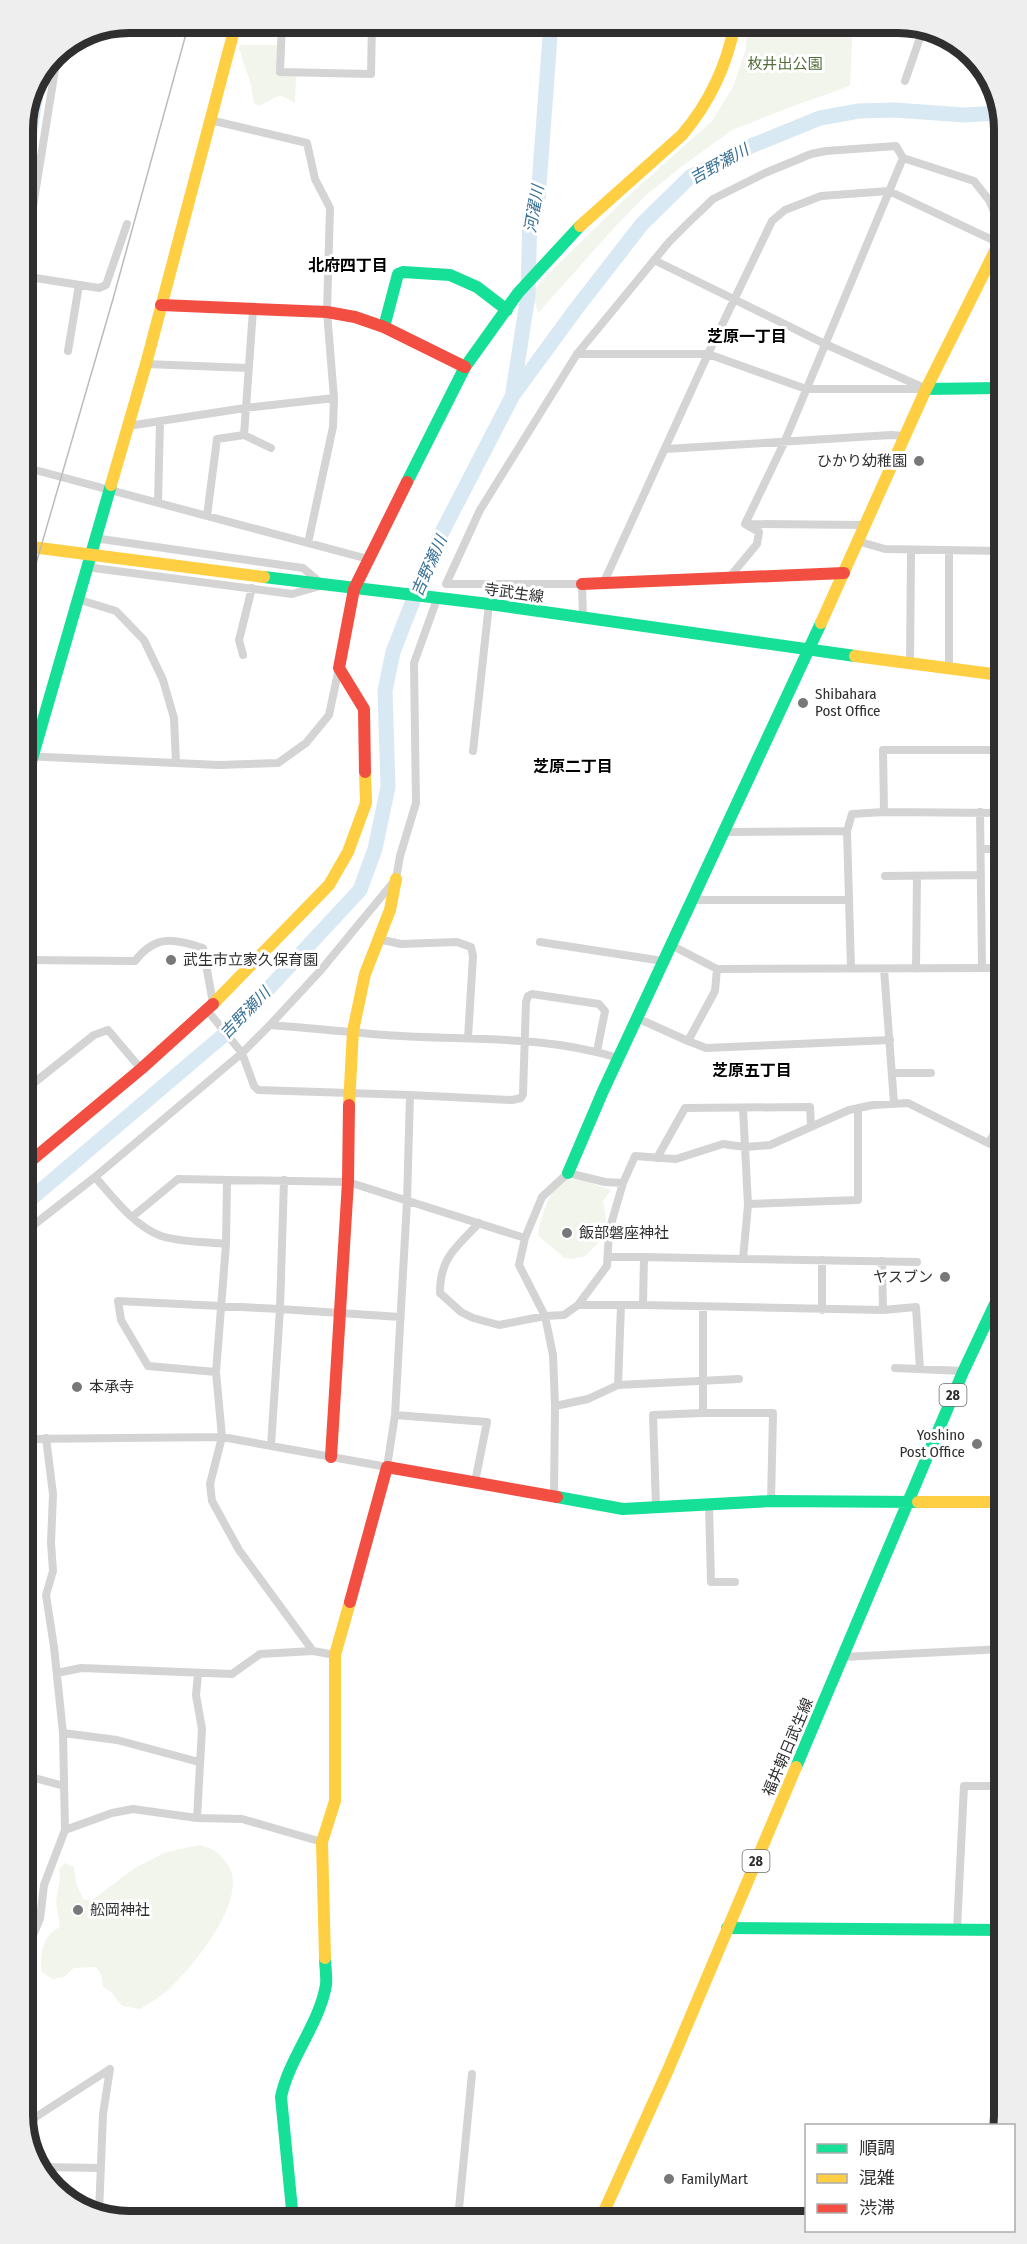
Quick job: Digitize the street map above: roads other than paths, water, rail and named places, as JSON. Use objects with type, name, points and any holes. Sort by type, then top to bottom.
[{"type":"street","points":[[33,740],[146,364],[233,33]]},
{"type":"street","points":[[282,33],[280,72],[371,75],[372,33]]},
{"type":"street","points":[[33,756],[176,763],[278,763],[306,743],[329,715],[358,590],[368,559],[465,367],[518,293],[556,251],[675,141],[696,118],[714,90],[724,66],[732,33]]},
{"type":"street","points":[[905,81],[921,36]]},
{"type":"street","points":[[33,207],[55,69]]},
{"type":"street","points":[[210,120],[307,143],[315,179],[330,208],[327,312],[334,398],[333,427],[308,543]]},
{"type":"street","points":[[844,573],[603,585],[446,584],[480,510],[577,354],[669,242],[713,199],[811,154],[896,146],[903,158],[974,181],[989,200],[994,212]]},
{"type":"street","points":[[745,524],[784,443],[903,158]]},
{"type":"street","points":[[603,585],[708,354],[772,221],[785,210],[821,196],[889,191],[994,241]]},
{"type":"street","points":[[33,278],[99,288],[106,285],[126,224]]},
{"type":"street","points":[[554,1496],[553,1355],[545,1316],[519,1265],[525,1238],[542,1197],[568,1173],[618,1058],[809,650],[856,541],[927,388],[994,253]]},
{"type":"street","points":[[654,260],[825,344],[927,388]]},
{"type":"street","points":[[384,327],[399,274],[403,272],[450,275],[477,287],[507,310]]},
{"type":"street","points":[[68,351],[79,285]]},
{"type":"street","points":[[161,305],[327,312],[384,327],[465,367]]},
{"type":"street","points":[[244,435],[253,310]]},
{"type":"street","points":[[577,354],[708,354],[806,389],[994,388]]},
{"type":"street","points":[[146,364],[248,368]]},
{"type":"street","points":[[128,426],[245,408],[334,398]]},
{"type":"street","points":[[158,502],[160,422]]},
{"type":"street","points":[[207,516],[217,439],[244,435],[272,448]]},
{"type":"street","points":[[666,449],[905,436]]},
{"type":"street","points":[[33,469],[368,559]]},
{"type":"street","points":[[745,524],[864,525]]},
{"type":"street","points":[[728,579],[757,544],[759,532],[745,524]]},
{"type":"street","points":[[94,538],[303,568],[324,585]]},
{"type":"street","points":[[856,541],[885,549],[911,551],[994,551]]},
{"type":"street","name":"寺武生線","points":[[33,547],[358,590],[489,604],[994,674]]},
{"type":"street","points":[[949,550],[949,668]]},
{"type":"street","points":[[910,663],[911,551]]},
{"type":"street","points":[[86,567],[292,594],[324,585]]},
{"type":"street","points":[[582,585],[583,618]]},
{"type":"street","points":[[243,655],[238,640],[252,588]]},
{"type":"street","points":[[331,1457],[348,1182],[349,1094],[353,1031],[365,974],[390,910],[400,856],[416,803],[414,663],[433,598]]},
{"type":"street","points":[[77,599],[116,611],[144,640],[163,680],[174,718],[176,763]]},
{"type":"street","points":[[473,751],[489,604]]},
{"type":"street","points":[[33,1159],[141,1069],[210,1006],[329,885],[348,852],[366,803],[364,709],[339,668]]},
{"type":"street","points":[[884,812],[883,750],[994,750]]},
{"type":"street","points":[[980,812],[982,968]]},
{"type":"street","points":[[851,968],[847,831],[852,814],[994,813]]},
{"type":"street","points":[[724,832],[847,831]]},
{"type":"street","points":[[981,849],[994,849]]},
{"type":"street","points":[[885,876],[981,875]]},
{"type":"street","points":[[916,969],[917,876]]},
{"type":"street","points":[[33,1226],[95,1177],[242,1053],[321,970],[396,879]]},
{"type":"street","points":[[692,900],[849,900]]},
{"type":"street","points":[[33,960],[135,961],[151,945],[175,939],[202,948],[210,1006],[220,1026],[242,1053],[254,1086],[258,1090],[517,1100],[523,1094],[526,1002],[528,996],[532,994],[599,1004],[604,1011],[597,1051]]},
{"type":"street","points":[[378,939],[400,944],[457,942],[471,947],[473,956],[468,1038]]},
{"type":"street","points":[[540,942],[663,961]]},
{"type":"street","points":[[671,945],[717,969],[994,968]]},
{"type":"street","points":[[688,1041],[715,991],[717,969]]},
{"type":"street","points":[[884,969],[894,1103]]},
{"type":"street","points":[[637,1018],[706,1048],[890,1040]]},
{"type":"street","points":[[270,1025],[385,1035],[525,1041],[597,1051],[618,1058]]},
{"type":"street","points":[[33,1084],[94,1035],[108,1030],[141,1069]]},
{"type":"street","points":[[893,1073],[931,1073]]},
{"type":"street","points":[[292,2211],[281,2097],[284,2082],[316,2016],[327,1984],[322,1842],[335,1801],[335,1654],[387,1467],[395,1415],[407,1202],[410,1095]]},
{"type":"street","points":[[479,1223],[445,1261],[440,1276],[440,1293],[461,1312],[499,1325],[545,1316],[564,1315],[578,1305],[607,1266],[609,1230],[623,1183],[635,1156],[676,1160],[723,1144],[745,1147],[770,1145],[811,1125],[858,1108],[894,1103],[908,1103],[994,1145]]},
{"type":"street","points":[[657,1158],[685,1108],[810,1107],[811,1125]]},
{"type":"street","points":[[743,1108],[748,1204],[743,1259]]},
{"type":"street","points":[[748,1204],[858,1200],[858,1108]]},
{"type":"street","points":[[989,1142],[994,1134]]},
{"type":"street","points":[[568,1173],[605,1182],[623,1183]]},
{"type":"street","points":[[95,1177],[132,1217],[151,1232],[164,1237],[226,1244]]},
{"type":"street","points":[[132,1217],[178,1179],[348,1182],[525,1238]]},
{"type":"street","points":[[271,1446],[280,1309],[284,1180]]},
{"type":"street","points":[[227,1181],[226,1244],[216,1372],[222,1437],[210,1484],[214,1508],[239,1550],[313,1651]]},
{"type":"street","points":[[608,1257],[917,1262]]},
{"type":"street","points":[[643,1305],[644,1257]]},
{"type":"street","points":[[822,1260],[822,1310]]},
{"type":"street","points":[[882,1261],[884,1310]]},
{"type":"street","points":[[216,1372],[148,1366],[121,1320],[118,1301],[400,1317]]},
{"type":"street","points":[[578,1305],[822,1310],[884,1310],[916,1307],[920,1369]]},
{"type":"street","points":[[618,1385],[621,1305]]},
{"type":"street","points":[[703,1307],[703,1413]]},
{"type":"street","name":"福井朝日武生線","points":[[604,2211],[668,2070],[963,1371],[994,1318]]},
{"type":"street","points":[[895,1368],[963,1371]]},
{"type":"street","points":[[555,1406],[588,1399],[618,1385],[739,1379]]},
{"type":"street","points":[[656,1507],[653,1415],[772,1413],[771,1501]]},
{"type":"street","points":[[395,1415],[487,1422],[475,1482]]},
{"type":"street","points":[[33,1439],[222,1437],[623,1509],[771,1501],[994,1502]]},
{"type":"street","points":[[33,1935],[40,1919],[44,1885],[65,1830],[63,1733],[46,1595],[53,1571],[51,1543],[53,1494],[46,1438]]},
{"type":"street","points":[[709,1504],[711,1582],[735,1582]]},
{"type":"street","points":[[843,1657],[994,1649]]},
{"type":"street","points":[[57,1673],[81,1668],[232,1674],[260,1654],[313,1651],[335,1654]]},
{"type":"street","points":[[196,1818],[202,1729],[196,1695],[198,1674]]},
{"type":"street","points":[[63,1733],[117,1740],[199,1762]]},
{"type":"street","points":[[33,1778],[64,1786]]},
{"type":"street","points":[[957,1929],[964,1786],[994,1786]]},
{"type":"street","points":[[65,1830],[112,1813],[133,1809],[196,1818],[242,1819],[322,1842]]},
{"type":"street","points":[[727,1928],[994,1930]]},
{"type":"street","points":[[33,2119],[110,2069],[103,2114],[99,2206]]},
{"type":"street","points":[[459,2211],[472,2074]]},
{"type":"street","points":[[49,2167],[100,2168]]},
{"type":"waterway","name":"河濯川","points":[[513,392],[528,295],[530,213],[538,199],[550,33]]},
{"type":"waterway","points":[[33,156],[45,84]]},
{"type":"waterway","name":"吉野瀬川","points":[[33,1197],[232,1028],[360,890],[375,849],[388,787],[385,691],[393,652],[427,565],[513,395],[642,224],[690,177],[751,146],[820,118],[859,111],[894,110],[965,115],[992,113]]},
{"type":"tram line","points":[[33,574],[113,299],[186,33]]},
{"type":"place","name":"ひかり幼稚園","points":[[919,461]]},
{"type":"place","name":"Shibahara Post Office","points":[[803,703]]},
{"type":"place","name":"武生市立家久保育園","points":[[171,960]]},
{"type":"place","name":"飯部磐座神社","points":[[567,1233]]},
{"type":"place","name":"ヤスブン","points":[[945,1277]]},
{"type":"place","name":"本承寺","points":[[77,1387]]},
{"type":"place","name":"Yoshino Post Office","points":[[977,1444]]},
{"type":"place","name":"舩岡神社","points":[[78,1910]]},
{"type":"place","name":"FamilyMart","points":[[669,2179]]},
{"type":"district","name":"北府四丁目","points":[[348,265]]},
{"type":"district","name":"芝原一丁目","points":[[747,336]]},
{"type":"district","name":"芝原二丁目","points":[[573,766]]},
{"type":"district","name":"芝原五丁目","points":[[752,1070]]},
{"type":"park label","name":"枚井出公園","points":[[785,64]]}]
